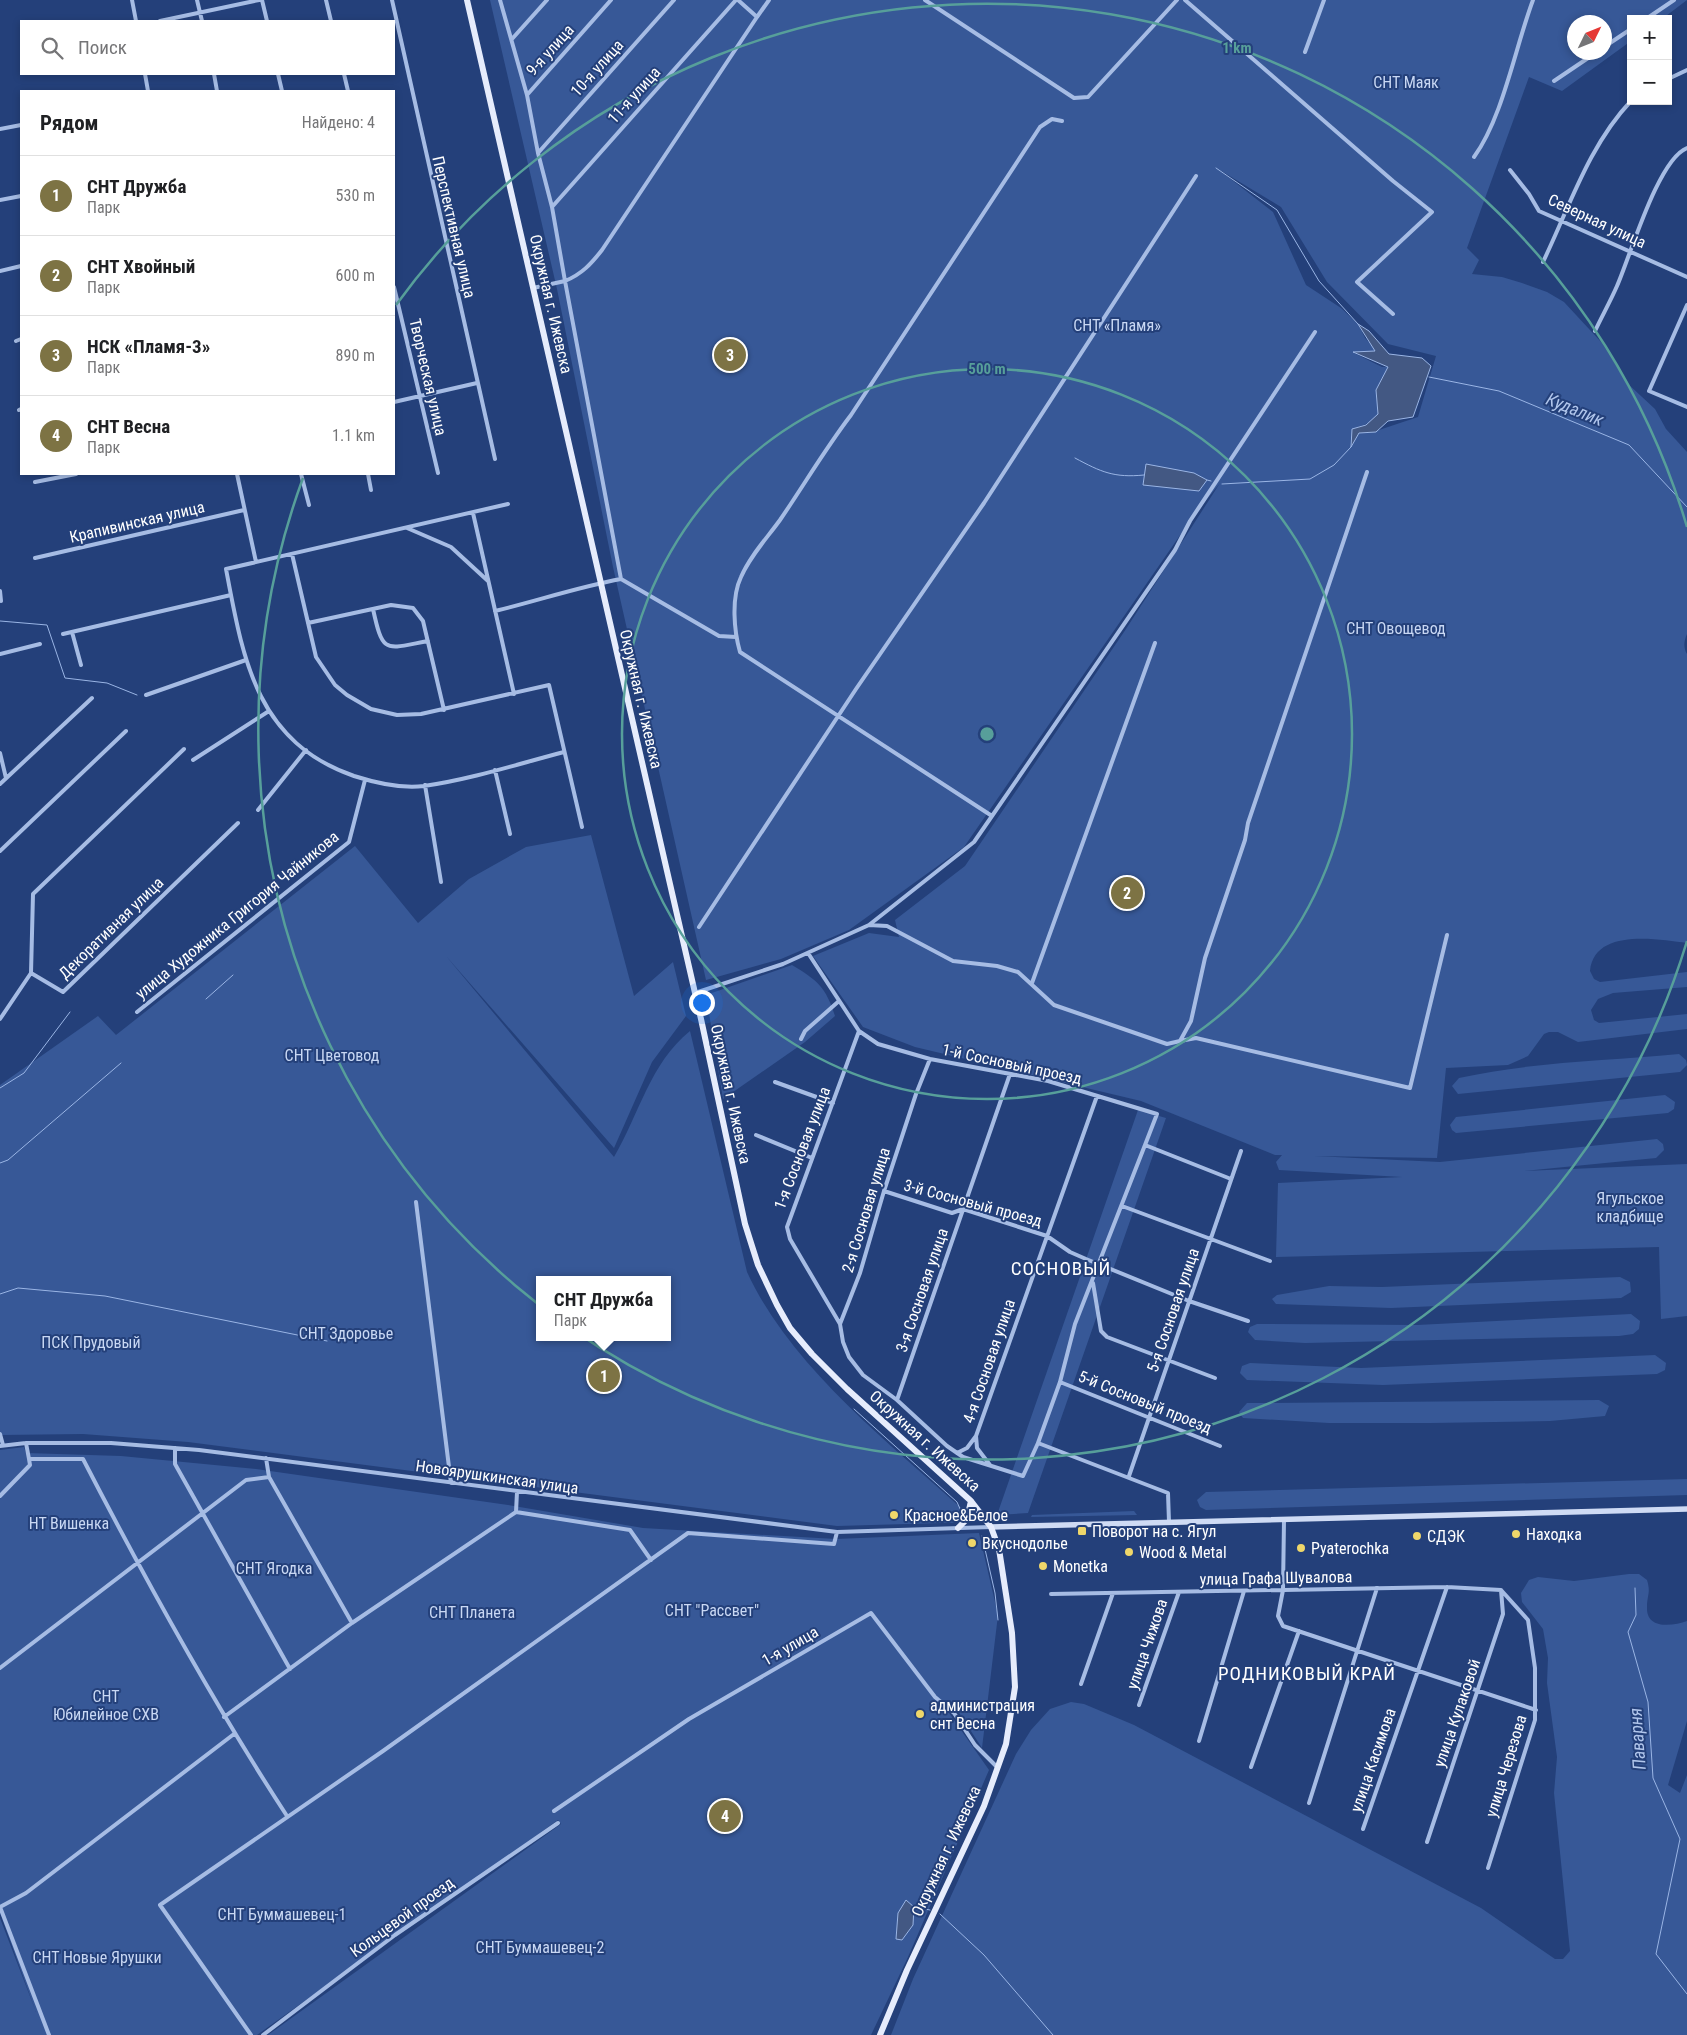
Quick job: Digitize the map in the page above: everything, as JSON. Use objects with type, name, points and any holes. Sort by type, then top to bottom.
[{"type":"main road","name":"Окружная г. Ижевска","points":[[467,0],[695,993],[745,1224],[758,1265],[790,1328],[812,1354],[847,1389],[971,1501],[991,1527],[999,1549],[1012,1633],[1015,1688],[1006,1744],[984,1806],[907,1970],[880,2035]]},
{"type":"main road","points":[[958,1528],[967,1519],[971,1501]]},
{"type":"street","points":[[132,0],[136,20]]},
{"type":"street","points":[[197,0],[202,20]]},
{"type":"street","points":[[164,20],[261,0],[267,20]]},
{"type":"street","points":[[326,0],[331,20]]},
{"type":"street","name":"Перспективная улица","points":[[392,0],[495,459]]},
{"type":"street","points":[[500,0],[527,95],[538,153],[552,207],[621,579]]},
{"type":"street","points":[[512,39],[547,0]]},
{"type":"street","name":"9-я улица","points":[[527,95],[611,0]]},
{"type":"street","name":"10-я улица","points":[[538,153],[674,0]]},
{"type":"street","points":[[737,0],[757,17]]},
{"type":"street","name":"11-я улица","points":[[552,207],[737,0]]},
{"type":"street","points":[[533,288],[565,281],[577,276],[588,267],[602,250],[769,0]]},
{"type":"street","points":[[925,0],[1074,98],[1088,97],[1177,0]]},
{"type":"street","points":[[1186,0],[1392,181],[1432,212],[1357,282],[1393,314]]},
{"type":"street","points":[[1305,52],[1324,0]]},
{"type":"street","points":[[1474,157],[1481,147],[1494,118],[1532,0]]},
{"type":"street","points":[[1652,15],[1674,0]]},
{"type":"street","points":[[1612,42],[1627,32]]},
{"type":"street","points":[[1554,81],[1585,60]]},
{"type":"street","points":[[1672,77],[1687,70]]},
{"type":"street","points":[[145,75],[148,90]]},
{"type":"street","points":[[214,75],[217,90]]},
{"type":"street","points":[[278,75],[282,90]]},
{"type":"street","points":[[344,75],[348,90]]},
{"type":"street","points":[[1543,262],[1597,146],[1618,114],[1627,105]]},
{"type":"street","points":[[992,816],[740,652],[736,636],[736,610],[741,576],[830,442],[851,415],[1040,127],[1052,119],[1062,121]]},
{"type":"street","points":[[0,129],[20,125]]},
{"type":"street","points":[[1595,332],[1667,166],[1687,148]]},
{"type":"street","name":"Северная улица","points":[[1510,170],[1529,194],[1539,211],[1687,276]]},
{"type":"street","points":[[699,927],[838,717],[984,503],[1196,176]]},
{"type":"street","points":[[0,200],[20,196]]},
{"type":"street","points":[[0,271],[20,266]]},
{"type":"street","name":"Творческая улица","points":[[395,291],[438,473]]},
{"type":"street","points":[[1687,305],[1649,390],[1687,407]]},
{"type":"street","points":[[695,993],[783,964],[869,925],[974,842],[1175,550],[1190,521],[1315,332]]},
{"type":"street","points":[[395,402],[477,383]]},
{"type":"street","points":[[1180,1042],[1191,1021],[1204,958],[1368,472]]},
{"type":"street","points":[[35,482],[71,475]]},
{"type":"street","points":[[236,475],[256,562]]},
{"type":"street","points":[[301,475],[310,505]]},
{"type":"street","points":[[368,475],[371,490]]},
{"type":"street","points":[[508,504],[226,569],[231,595],[246,660],[255,687],[269,711],[287,734],[306,750],[335,769],[366,780],[395,786],[425,785],[564,752]]},
{"type":"street","name":"Крапивинская улица","points":[[35,558],[244,510]]},
{"type":"street","points":[[473,513],[514,694]]},
{"type":"street","points":[[407,528],[451,547],[488,581]]},
{"type":"street","points":[[292,554],[316,657],[335,685],[359,702],[384,714],[397,716],[444,710],[549,685],[582,827]]},
{"type":"street","points":[[495,611],[621,579],[720,636],[736,636]]},
{"type":"street","points":[[0,591],[1,601]]},
{"type":"street","points":[[64,634],[231,595]]},
{"type":"street","points":[[308,623],[397,605],[413,608],[423,621],[444,710]]},
{"type":"street","points":[[373,609],[380,639],[388,646],[428,641]]},
{"type":"street","points":[[72,632],[81,665]]},
{"type":"street","points":[[1032,983],[1155,643]]},
{"type":"street","points":[[0,654],[40,644]]},
{"type":"street","points":[[146,696],[246,660]]},
{"type":"street","points":[[0,784],[92,698]]},
{"type":"street","points":[[193,760],[269,711]]},
{"type":"street","points":[[0,851],[126,731]]},
{"type":"street","name":"Декоративная улица","points":[[184,749],[32,894],[31,973],[63,992],[141,914],[238,823]]},
{"type":"street","points":[[258,810],[306,750]]},
{"type":"street","points":[[0,753],[6,778]]},
{"type":"street","points":[[494,770],[510,834]]},
{"type":"street","name":"улица Художника Григория Чайникова","points":[[137,1012],[349,842],[366,780]]},
{"type":"street","points":[[425,785],[441,882]]},
{"type":"street","points":[[869,925],[887,926],[953,961],[997,966],[1018,972],[1054,1005],[1167,1044],[1196,1038],[1410,1088],[1446,935]]},
{"type":"street","points":[[808,953],[859,1030]]},
{"type":"street","points":[[0,1019],[31,973]]},
{"type":"street","points":[[801,1039],[806,1031],[840,1001]]},
{"type":"street","points":[[0,1006],[6,1009]]},
{"type":"street","name":"1-й Сосновый проезд","points":[[859,1030],[878,1044],[930,1059],[1048,1081],[1157,1114],[1145,1145]]},
{"type":"street","name":"1-я Сосновая улица","points":[[840,1324],[788,1234],[788,1221],[859,1030]]},
{"type":"street","name":"2-я Сосновая улица","points":[[840,1324],[860,1273],[884,1190],[916,1094],[930,1059]]},
{"type":"street","name":"3-я Сосновая улица","points":[[897,1400],[1010,1074]]},
{"type":"street","points":[[775,1082],[833,1103]]},
{"type":"street","name":"4-я Сосновая улица","points":[[976,1436],[1097,1096]]},
{"type":"street","points":[[756,1135],[812,1158]]},
{"type":"street","points":[[840,1324],[845,1349],[856,1367],[875,1386],[897,1400],[931,1433],[957,1453],[992,1467],[1023,1476],[1038,1443],[1060,1382],[1075,1324],[1145,1145],[1231,1179]]},
{"type":"street","name":"5-я Сосновая улица","points":[[1128,1476],[1241,1151]]},
{"type":"street","name":"3-й Сосновый проезд","points":[[884,1190],[952,1213],[963,1209],[1047,1236],[1070,1252],[1189,1301],[1248,1321]]},
{"type":"street","points":[[416,1202],[451,1483]]},
{"type":"street","points":[[1122,1206],[1270,1262]]},
{"type":"street","points":[[1093,1281],[1102,1331],[1105,1334],[1216,1378]]},
{"type":"street","name":"5-й Сосновый проезд","points":[[1060,1382],[1220,1446]]},
{"type":"street","points":[[0,1434],[1,1446]]},
{"type":"street","points":[[957,1453],[967,1448],[976,1436]]},
{"type":"street","points":[[976,1436],[977,1448],[992,1467]]},
{"type":"street","points":[[0,1496],[30,1464],[26,1443]]},
{"type":"street","name":"Новоярушкинская улица","points":[[1,1446],[26,1443],[111,1443],[175,1448],[266,1458],[837,1532],[991,1527]]},
{"type":"street","points":[[1038,1443],[1128,1476],[1168,1493],[1169,1522]]},
{"type":"street","points":[[175,1448],[175,1464],[290,1669]]},
{"type":"street","points":[[266,1458],[269,1477],[352,1624]]},
{"type":"street","points":[[29,1459],[83,1459],[136,1562],[224,1717],[287,1816]]},
{"type":"street","points":[[0,1668],[136,1562],[246,1480],[269,1477]]},
{"type":"street","points":[[516,1512],[517,1492]]},
{"type":"street","points":[[991,1527],[1687,1509]]},
{"type":"street","points":[[224,1717],[352,1624],[516,1512],[630,1530],[651,1560]]},
{"type":"street","points":[[1284,1520],[1283,1590],[1278,1621],[1283,1626],[1477,1692],[1536,1710]]},
{"type":"street","points":[[251,2035],[160,1905],[383,1751],[688,1533],[834,1544],[837,1532]]},
{"type":"street","name":"улица Графа Шувалова","points":[[1051,1594],[1447,1587],[1501,1590]]},
{"type":"street","name":"улица Касимова","points":[[1363,1829],[1447,1587]]},
{"type":"street","points":[[1309,1803],[1377,1588]]},
{"type":"street","name":"улица Кулаковой","points":[[1427,1842],[1503,1614],[1501,1590]]},
{"type":"street","name":"улица Черезова","points":[[1488,1868],[1535,1720],[1536,1710],[1535,1668],[1528,1620],[1501,1590]]},
{"type":"street","points":[[1199,1741],[1244,1591]]},
{"type":"street","name":"улица Чижова","points":[[1139,1704],[1179,1592]]},
{"type":"street","points":[[1081,1684],[1113,1593]]},
{"type":"street","name":"1-я улица","points":[[554,1811],[689,1719],[871,1614],[935,1697],[954,1713],[975,1745],[998,1768]]},
{"type":"street","points":[[1250,1767],[1299,1632]]},
{"type":"street","points":[[48,2035],[0,1906],[26,1893],[234,1734]]},
{"type":"street","name":"Кольцевой проезд","points":[[263,2035],[395,1935],[558,1823]]},
{"type":"green space","points":[[490,0],[1687,0],[1667,15],[1627,15],[1627,44],[1612,55],[1612,15],[1567,15],[1567,60],[1605,60],[1562,91],[1529,77],[1467,248],[1479,260],[1472,274],[1502,277],[1522,283],[1547,292],[1564,302],[1602,343],[1627,383],[1655,409],[1666,429],[1687,452],[1687,634],[1684,644],[1687,654],[1687,943],[1644,939],[1629,939],[1615,942],[1603,948],[1594,957],[1590,971],[1594,979],[1600,982],[1687,972],[1687,987],[1613,993],[1598,999],[1591,1010],[1594,1020],[1599,1023],[1687,1014],[1687,1029],[1578,1042],[1558,1032],[1549,1032],[1544,1034],[1528,1056],[1508,1065],[1446,1068],[1437,1158],[1314,1156],[1440,1162],[1657,1139],[1663,1144],[1664,1150],[1656,1158],[1524,1171],[1687,1164],[1687,1316],[1661,1319],[1659,1247],[1276,1257],[1278,1183],[1402,1177],[1279,1170],[1276,1162],[1282,1155],[1275,1155],[1141,1101],[915,1047],[863,1027],[813,956],[869,933],[899,937],[895,920],[965,866],[1126,629],[1220,483],[1192,518],[964,847],[849,930],[781,959],[706,980],[613,567],[557,289]],"holes":[[[1218,169],[1281,207],[1327,282],[1388,344],[1436,356],[1418,417],[1370,433],[1359,433],[1351,446],[1351,437],[1356,428],[1369,423],[1378,414],[1376,390],[1388,367],[1382,367],[1354,353],[1373,353],[1375,349],[1365,338],[1358,324],[1341,308],[1306,285],[1273,212]]]},
{"type":"green space","points":[[591,835],[634,996],[673,962],[686,1016],[652,1062],[614,1148],[446,956],[614,1157],[655,1074],[676,1044],[690,1031],[747,1272],[767,1308],[791,1342],[849,1407],[977,1522],[837,1526],[188,1442],[83,1434],[0,1435],[0,1085],[98,1016],[116,1035],[355,846],[418,923],[469,879],[526,847]]},
{"type":"green space","points":[[792,965],[820,985],[832,1006],[835,1016],[805,1042],[723,1099],[706,995]]},
{"type":"green space","points":[[1679,1054],[1686,1060],[1687,1065],[1680,1072],[1458,1094],[1452,1086],[1459,1078],[1513,1068]]},
{"type":"green space","points":[[1665,1095],[1675,1102],[1674,1109],[1668,1113],[1456,1133],[1450,1125],[1456,1117]]},
{"type":"green space","points":[[1138,1110],[1166,1118],[1028,1513],[997,1515]]},
{"type":"green space","points":[[1620,1277],[1630,1282],[1631,1292],[1621,1298],[1391,1308],[1276,1304],[1272,1299],[1277,1295],[1329,1286],[1382,1287]]},
{"type":"green space","points":[[1631,1314],[1640,1321],[1639,1329],[1633,1334],[1619,1336],[1305,1343],[1255,1340],[1248,1332],[1250,1327],[1257,1324],[1417,1325]]},
{"type":"green space","points":[[1655,1355],[1666,1363],[1665,1370],[1657,1374],[1383,1385],[1247,1380],[1240,1373],[1242,1366],[1250,1363],[1361,1368]]},
{"type":"green space","points":[[1599,1400],[1609,1406],[1605,1416],[1550,1421],[1329,1423],[1243,1418],[1239,1412],[1247,1403]]},
{"type":"green space","points":[[24,1447],[26,1453],[121,1456],[256,1469],[508,1505],[643,1528],[836,1539],[979,1533],[998,1615],[982,1748],[952,1702],[947,1710],[989,1770],[908,1957],[871,2035],[268,2035],[561,1824],[558,1820],[257,2035],[0,2035],[0,1918],[36,2012],[0,1913],[0,1450]]},
{"type":"green space","points":[[1687,1479],[1687,1495],[1206,1510],[1200,1507],[1197,1500],[1206,1492]]},
{"type":"green space","points":[[1134,1511],[1137,1515],[1031,1517],[1032,1515]]},
{"type":"green space","points":[[1639,1574],[1647,1580],[1649,1591],[1647,1607],[1651,1620],[1668,1625],[1687,1621],[1687,1721],[1668,1785],[1680,1793],[1687,1775],[1687,2035],[891,2035],[913,1979],[1016,1754],[1031,1730],[1050,1709],[1071,1702],[1084,1704],[1134,1725],[1481,1908],[1555,1959],[1563,1959],[1570,1951],[1554,1793],[1557,1757],[1547,1683],[1548,1658],[1543,1629],[1522,1602],[1521,1593],[1529,1580],[1538,1577],[1574,1581]]},
{"type":"shaded area","points":[[1358,324],[1369,331],[1389,354],[1422,358],[1431,366],[1413,417],[1388,421],[1376,432],[1359,433],[1351,447],[1352,429],[1366,425],[1378,414],[1376,390],[1388,367],[1353,352],[1375,351]]},
{"type":"shaded area","points":[[1146,464],[1194,473],[1207,480],[1199,491],[1143,485]]},
{"type":"shaded area","points":[[906,1900],[914,1907],[913,1925],[902,1940],[896,1939],[898,1913]]},
{"type":"waterway","points":[[1216,168],[1277,210],[1319,281],[1358,324]]},
{"type":"waterway","name":"Кудалик","points":[[1429,377],[1499,391],[1629,445],[1687,507]]},
{"type":"waterway","points":[[1222,484],[1310,479],[1334,465],[1351,447]]},
{"type":"waterway","points":[[1075,458],[1116,475],[1144,475]]},
{"type":"waterway","points":[[1207,480],[1211,481]]},
{"type":"waterway","points":[[0,621],[47,625],[65,678],[107,683],[137,695]]},
{"type":"waterway","points":[[206,999],[233,975]]},
{"type":"waterway","points":[[0,1088],[24,1073],[70,1012]]},
{"type":"waterway","points":[[0,1163],[8,1160],[121,1063]]},
{"type":"waterway","points":[[0,1294],[18,1288],[105,1296],[327,1341]]},
{"type":"waterway","points":[[854,1409],[957,1502],[961,1511]]},
{"type":"waterway","points":[[982,1536],[995,1593],[998,1620]]},
{"type":"waterway","name":"Паварня","points":[[1635,1588],[1636,1615],[1628,1632],[1648,1702],[1653,1778],[1680,1839],[1656,1954],[1687,1994]]},
{"type":"waterway","points":[[914,1907],[930,1910]]},
{"type":"waterway","points":[[940,1914],[984,1955],[1053,2035]]},
{"type":"place","name":"НСК «Пламя-3»","points":[[730,355]]},
{"type":"place","name":"СНТ Хвойный","points":[[1127,893]]},
{"type":"place","name":"СНТ Дружба","points":[[604,1376]]},
{"type":"place","name":"Красное&Белое","points":[[894,1515]]},
{"type":"place","name":"Поворот на с. Ягул","points":[[1082,1531]]},
{"type":"place","name":"Находка","points":[[1516,1534]]},
{"type":"place","name":"СДЭК","points":[[1417,1536]]},
{"type":"place","name":"Вкуснодолье","points":[[972,1543]]},
{"type":"place","name":"Pyaterochka","points":[[1301,1548]]},
{"type":"place","name":"Wood & Metal","points":[[1129,1552]]},
{"type":"place","name":"Monetka","points":[[1043,1566]]},
{"type":"place","name":"администрация снт Весна","points":[[920,1714]]},
{"type":"place","name":"СНТ Весна","points":[[725,1816]]},
{"type":"district","name":"СОСНОВЫЙ","points":[[1061,1268]]},
{"type":"district","name":"РОДНИКОВЫЙ КРАЙ","points":[[1307,1673]]},
{"type":"park label","name":"СНТ Маяк","points":[[1406,82]]},
{"type":"park label","name":"СНТ «Пламя»","points":[[1117,325]]},
{"type":"park label","name":"СНТ Овощевод","points":[[1396,628]]},
{"type":"park label","name":"СНТ Цветовод","points":[[332,1055]]},
{"type":"park label","name":"Ягульское кладбище","points":[[1630,1207]]},
{"type":"park label","name":"СНТ Здоровье","points":[[346,1333]]},
{"type":"park label","name":"ПСК Прудовый","points":[[91,1342]]},
{"type":"park label","name":"НТ Вишенка","points":[[69,1523]]},
{"type":"park label","name":"СНТ Ягодка","points":[[274,1568]]},
{"type":"park label","name":"СНТ \"Рассвет\"","points":[[712,1610]]},
{"type":"park label","name":"СНТ Планета","points":[[472,1612]]},
{"type":"park label","name":"СНТ Юбилейное СХВ","points":[[106,1705]]},
{"type":"park label","name":"СНТ Буммашевец-1","points":[[282,1914]]},
{"type":"park label","name":"СНТ Буммашевец-2","points":[[540,1947]]},
{"type":"park label","name":"СНТ Новые Ярушки","points":[[97,1957]]}]
